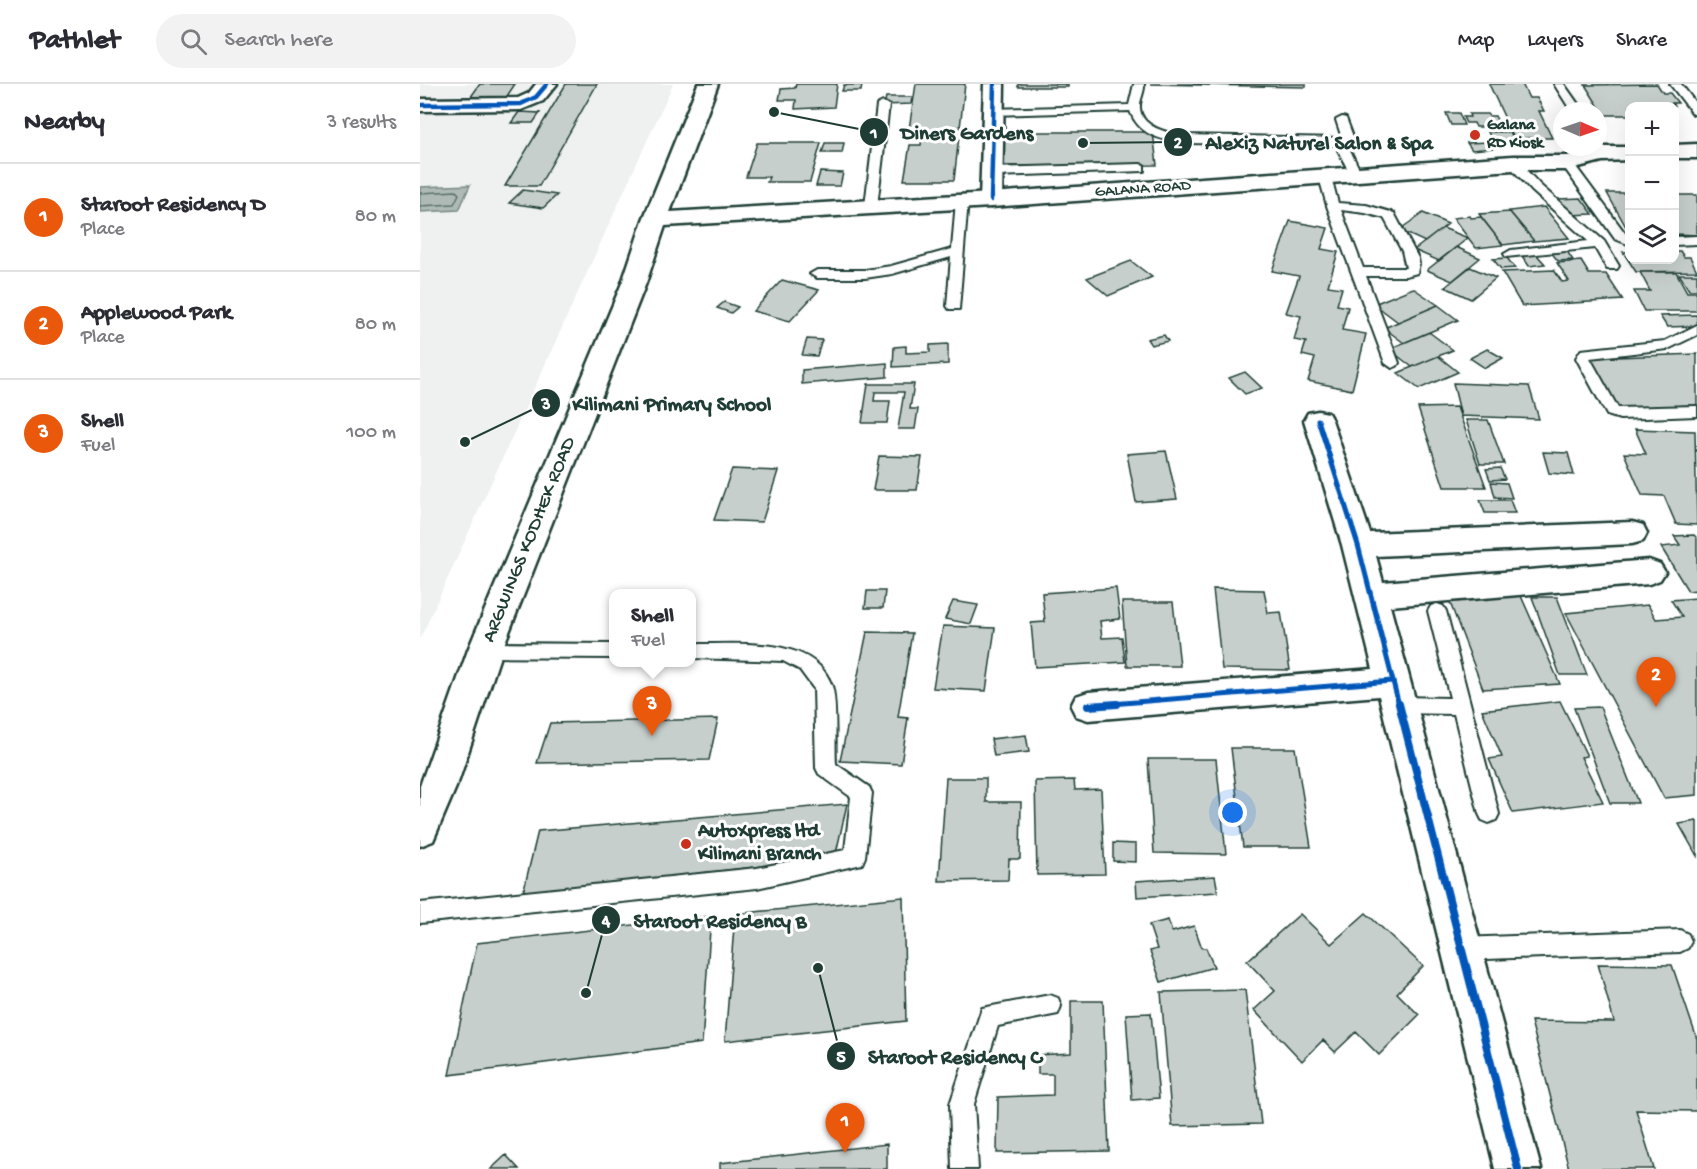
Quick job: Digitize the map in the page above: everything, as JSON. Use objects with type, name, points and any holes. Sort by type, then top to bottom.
[{"type":"main road","points":[[420,105],[521,104],[536,97],[547,84]]},
{"type":"main road","name":"ARGWINGS KODHEK ROAD","points":[[420,829],[430,781],[634,283],[655,220],[708,84]]},
{"type":"main road","points":[[991,200],[994,84]]},
{"type":"main road","name":"GALANA ROAD","points":[[1607,150],[1625,152]]},
{"type":"main road","points":[[1679,152],[1697,151]]},
{"type":"main road","name":"GALANA ROAD","points":[[655,220],[991,200],[1513,163],[1567,163],[1584,156]]},
{"type":"main road","points":[[1318,420],[1358,545],[1518,1169]]},
{"type":"main road","points":[[1358,545],[1632,532]]},
{"type":"main road","points":[[1370,595],[1649,572]]},
{"type":"main road","points":[[1088,706],[1395,693]]},
{"type":"lane","points":[[1139,84],[1134,108],[1140,123],[1164,136],[1182,139],[1349,142]]},
{"type":"lane","points":[[1560,84],[1571,102]]},
{"type":"lane","points":[[1675,84],[1697,112]]},
{"type":"lane","points":[[871,206],[883,105]]},
{"type":"lane","points":[[992,112],[1134,108]]},
{"type":"lane","points":[[1342,120],[1349,142],[1344,150],[1356,175]]},
{"type":"lane","points":[[1513,163],[1536,188],[1599,244],[1612,266]]},
{"type":"lane","points":[[1567,163],[1620,236],[1625,239]]},
{"type":"lane","points":[[992,172],[1140,168]]},
{"type":"lane","points":[[1325,177],[1333,206],[1392,363]]},
{"type":"lane","points":[[954,306],[962,200]]},
{"type":"lane","points":[[1333,206],[1366,209],[1390,216],[1393,228],[1413,259],[1412,270],[1406,272],[1359,272]]},
{"type":"lane","points":[[1679,241],[1697,240]]},
{"type":"lane","points":[[1511,254],[1599,244]]},
{"type":"lane","points":[[817,274],[865,274],[892,270],[958,251]]},
{"type":"lane","points":[[1697,329],[1668,345],[1586,353],[1583,358],[1612,411],[1620,414],[1697,411]]},
{"type":"lane","points":[[1437,611],[1489,814]]},
{"type":"lane","points":[[485,650],[609,651]]},
{"type":"lane","points":[[420,913],[757,878],[855,857],[862,793],[826,768],[823,687],[807,665],[785,654],[696,651]]},
{"type":"lane","points":[[1395,693],[1462,706]]},
{"type":"lane","points":[[1461,949],[1680,941]]},
{"type":"lane","points":[[965,1169],[962,1104],[990,1016],[1050,1006]]},
{"type":"shaded area","points":[[420,84],[673,84],[420,639]]},
{"type":"water","points":[[470,185],[459,210],[420,212],[420,187]]},
{"type":"building","points":[[480,84],[515,84],[501,105],[465,105]]},
{"type":"building","points":[[566,84],[597,84],[539,186],[505,186]]},
{"type":"building","points":[[796,84],[837,84],[834,107],[795,109],[796,100],[779,100],[781,89],[795,88]]},
{"type":"building","points":[[916,84],[965,84],[954,180],[904,180],[910,145],[921,145],[923,129],[909,129]]},
{"type":"building","points":[[1018,84],[1068,84],[1068,87],[1018,87]]},
{"type":"building","points":[[1150,84],[1306,84],[1306,87]]},
{"type":"building","points":[[1489,84],[1522,84],[1529,98],[1537,98],[1544,111],[1539,111],[1552,138],[1514,138]]},
{"type":"building","points":[[1657,84],[1663,93],[1670,93],[1677,102],[1625,102],[1625,115],[1607,115],[1607,102],[1596,102],[1585,85]]},
{"type":"building","points":[[844,85],[862,85],[861,91],[842,91]]},
{"type":"building","points":[[886,97],[912,97],[911,104],[884,105]]},
{"type":"building","points":[[519,112],[540,113],[533,123],[511,123]]},
{"type":"building","points":[[1446,113],[1459,113],[1464,125],[1451,125]]},
{"type":"building","points":[[1469,114],[1495,116],[1499,124],[1493,124],[1495,127],[1476,127],[1474,123],[1466,123],[1463,117],[1470,117]]},
{"type":"building","points":[[996,132],[1153,132],[1157,165],[994,166]]},
{"type":"building","points":[[1488,132],[1510,132],[1516,143],[1493,143]]},
{"type":"building","points":[[1489,142],[1494,148],[1472,150],[1467,143]]},
{"type":"building","points":[[757,143],[821,143],[810,182],[767,182],[769,177],[746,177]]},
{"type":"building","points":[[825,143],[844,143],[842,153],[822,153]]},
{"type":"building","points":[[820,172],[843,173],[840,186],[816,186]]},
{"type":"building","points":[[523,190],[557,195],[543,208],[509,203]]},
{"type":"building","points":[[1607,193],[1625,193],[1625,225]]},
{"type":"building","points":[[1679,195],[1697,195],[1697,235],[1679,234]]},
{"type":"building","points":[[1581,198],[1593,214],[1569,215],[1559,199]]},
{"type":"building","points":[[1544,207],[1569,238],[1534,241],[1509,211]]},
{"type":"building","points":[[1510,212],[1534,241],[1503,245],[1479,214]]},
{"type":"building","points":[[1423,213],[1448,224],[1425,242],[1399,230]]},
{"type":"building","points":[[1470,216],[1471,218],[1481,217],[1503,245],[1476,248],[1453,218]]},
{"type":"building","points":[[1290,221],[1328,228],[1321,249],[1338,252],[1328,286],[1342,288],[1337,305],[1348,307],[1342,330],[1366,334],[1352,390],[1308,381],[1315,358],[1302,355],[1306,342],[1294,340],[1301,316],[1286,313],[1299,276],[1272,271]]},
{"type":"building","points":[[1443,228],[1468,238],[1439,261],[1414,250]]},
{"type":"building","points":[[1456,247],[1480,258],[1452,281],[1427,270]]},
{"type":"building","points":[[1566,250],[1573,260],[1558,261],[1550,251]]},
{"type":"building","points":[[1679,251],[1684,257],[1690,257],[1697,271],[1636,272],[1631,264],[1679,264]]},
{"type":"building","points":[[1536,254],[1545,264],[1529,266],[1522,256]]},
{"type":"building","points":[[1507,258],[1515,268],[1501,269],[1493,259]]},
{"type":"building","points":[[1131,261],[1152,277],[1108,296],[1087,278]]},
{"type":"building","points":[[1581,261],[1589,274],[1606,274],[1623,300],[1522,306],[1502,272],[1554,270],[1562,282],[1569,281],[1557,263]]},
{"type":"building","points":[[1470,267],[1496,278],[1471,299],[1445,287]]},
{"type":"building","points":[[1640,272],[1676,272],[1687,292],[1697,292],[1697,311],[1644,311],[1634,291],[1650,291]]},
{"type":"building","points":[[1679,274],[1697,274],[1697,290],[1689,290]]},
{"type":"building","points":[[782,280],[819,290],[790,321],[753,311]]},
{"type":"building","points":[[1413,288],[1438,305],[1398,322],[1374,304]]},
{"type":"building","points":[[724,302],[738,307],[731,313],[717,308]]},
{"type":"building","points":[[1438,305],[1458,320],[1404,343],[1384,328]]},
{"type":"building","points":[[1697,315],[1697,326],[1667,327],[1660,316]]},
{"type":"building","points":[[1429,332],[1453,350],[1412,367],[1389,349]]},
{"type":"building","points":[[1164,335],[1168,341],[1151,345],[1147,339]]},
{"type":"building","points":[[807,339],[822,340],[817,356],[802,355]]},
{"type":"building","points":[[948,344],[948,364],[893,367],[894,347],[906,346],[906,353],[930,352],[930,345]]},
{"type":"building","points":[[1487,349],[1503,358],[1485,368],[1470,358]]},
{"type":"building","points":[[1697,354],[1697,405],[1618,408],[1590,358]]},
{"type":"building","points":[[1438,356],[1458,372],[1419,389],[1398,373]]},
{"type":"building","points":[[887,363],[887,377],[802,384],[802,370]]},
{"type":"building","points":[[1245,372],[1262,388],[1245,394],[1229,378]]},
{"type":"building","points":[[1453,383],[1529,386],[1539,419],[1461,416]]},
{"type":"building","points":[[868,384],[914,384],[910,409],[918,409],[915,429],[898,429],[904,392],[875,392],[874,401],[890,401],[887,423],[862,423]]},
{"type":"building","points":[[1457,407],[1486,487],[1444,487],[1418,408]]},
{"type":"building","points":[[1466,420],[1488,420],[1504,464],[1480,464]]},
{"type":"building","points":[[1635,429],[1695,431],[1697,525],[1676,524],[1664,496],[1642,495],[1624,453],[1646,454]]},
{"type":"building","points":[[1166,451],[1177,499],[1136,502],[1127,454]]},
{"type":"building","points":[[1543,452],[1568,453],[1574,475],[1549,473]]},
{"type":"building","points":[[879,456],[922,457],[917,490],[873,490]]},
{"type":"building","points":[[1500,468],[1505,479],[1490,480],[1486,469]]},
{"type":"building","points":[[732,469],[778,471],[762,522],[714,520]]},
{"type":"building","points":[[1491,482],[1507,483],[1512,498],[1495,497]]},
{"type":"building","points":[[1480,500],[1510,500],[1515,513],[1485,513]]},
{"type":"building","points":[[1694,535],[1697,538],[1697,590],[1688,591],[1661,547],[1680,545],[1674,536]]},
{"type":"building","points":[[1116,588],[1120,619],[1100,621],[1102,638],[1122,637],[1125,662],[1035,667],[1031,623],[1045,622],[1042,593]]},
{"type":"building","points":[[1213,589],[1264,590],[1268,613],[1281,612],[1290,670],[1222,669]]},
{"type":"building","points":[[867,591],[885,591],[883,608],[865,608]]},
{"type":"building","points":[[1521,596],[1560,684],[1483,689],[1449,600]]},
{"type":"building","points":[[1532,597],[1557,597],[1587,675],[1560,675]]},
{"type":"building","points":[[1697,598],[1697,795],[1664,798],[1566,613],[1648,605],[1656,619],[1682,617],[1671,600]]},
{"type":"building","points":[[953,601],[978,605],[971,624],[945,619]]},
{"type":"building","points":[[1122,602],[1173,602],[1180,666],[1127,666]]},
{"type":"building","points":[[943,626],[995,628],[986,691],[933,688]]},
{"type":"building","points":[[867,632],[912,633],[898,717],[908,718],[901,764],[840,761]]},
{"type":"building","points":[[1560,701],[1587,756],[1581,757],[1603,802],[1513,813],[1489,759],[1502,757],[1482,710]]},
{"type":"building","points":[[1600,707],[1638,803],[1610,803],[1574,708]]},
{"type":"building","points":[[718,719],[709,760],[537,763],[550,723]]},
{"type":"building","points":[[1026,735],[1029,752],[994,756],[991,739]]},
{"type":"building","points":[[1231,748],[1295,748],[1311,847],[1243,847]]},
{"type":"building","points":[[1148,759],[1216,759],[1226,854],[1154,853]]},
{"type":"building","points":[[946,778],[986,778],[986,802],[1021,802],[1020,859],[1009,859],[1008,880],[939,881]]},
{"type":"building","points":[[1074,780],[1075,790],[1101,789],[1105,874],[1037,875],[1035,781]]},
{"type":"building","name":"AutoXpress ltd Kilimani Branch","points":[[847,804],[835,858],[523,893],[538,831]]},
{"type":"building","points":[[1697,821],[1697,856],[1679,824]]},
{"type":"building","points":[[1113,843],[1136,844],[1136,862],[1113,861]]},
{"type":"building","points":[[1215,876],[1218,892],[1137,897],[1136,881]]},
{"type":"building","points":[[903,897],[906,1021],[725,1041],[735,914]]},
{"type":"building","points":[[1366,913],[1423,966],[1397,993],[1419,1015],[1379,1055],[1356,1032],[1335,1052],[1323,1040],[1302,1061],[1254,1010],[1275,991],[1247,961],[1300,914],[1331,944]]},
{"type":"building","points":[[711,916],[702,1043],[449,1075],[477,943]]},
{"type":"building","points":[[1168,920],[1172,932],[1194,926],[1202,948],[1206,948],[1214,967],[1161,982],[1150,951],[1157,949],[1149,925]]},
{"type":"building","points":[[1598,964],[1672,965],[1697,1039],[1697,1111],[1636,1110],[1654,1169],[1569,1169],[1531,1021],[1614,1022]]},
{"type":"building","points":[[1245,990],[1261,1124],[1172,1126],[1161,992]]},
{"type":"building","points":[[1071,1001],[1103,1001],[1109,1151],[997,1153],[998,1097],[1053,1095],[1053,1074],[1038,1074],[1038,1055],[1071,1053]]},
{"type":"building","points":[[1151,1013],[1159,1098],[1132,1100],[1126,1014]]},
{"type":"building","points":[[887,1144],[887,1169],[720,1169],[720,1163]]},
{"type":"building","points":[[506,1155],[519,1169],[491,1169]]},
{"type":"cycle path","points":[[420,105],[521,104],[536,97],[547,84]]},
{"type":"cycle path","points":[[991,200],[994,84]]},
{"type":"cycle path","points":[[1318,420],[1358,545],[1518,1169]]},
{"type":"cycle path","points":[[1088,706],[1392,681]]},
{"type":"place","name":"Diners Gardens","points":[[774,112]]},
{"type":"place","name":"Galana RD Kiosk","points":[[1475,135]]},
{"type":"place","name":"Alexiz Naturel Salon & Spa","points":[[1083,143]]},
{"type":"place","name":"Kilimani Primary School","points":[[465,442]]},
{"type":"place","name":"Applewood Park","points":[[1656,707]]},
{"type":"place","name":"Shell","points":[[652,736]]},
{"type":"place","name":"AutoXpress ltd Kilimani Branch","points":[[686,844]]},
{"type":"place","name":"Staroot Residency C","points":[[818,968]]},
{"type":"place","name":"Staroot Residency B","points":[[586,993]]},
{"type":"place","name":"Staroot Residency D","points":[[845,1153]]}]
